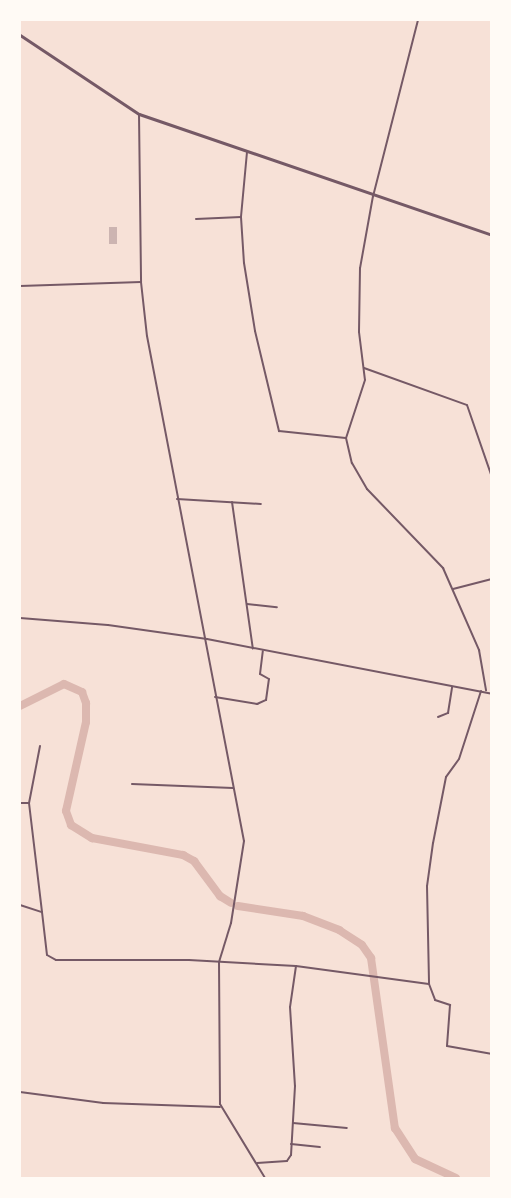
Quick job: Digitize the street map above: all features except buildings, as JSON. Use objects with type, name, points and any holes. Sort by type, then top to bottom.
[{"type":"street","points":[[418,20],[372,196],[358,288],[363,368],[362,393],[346,438],[352,463],[367,489],[443,568],[479,650],[486,690],[492,694]]},
{"type":"street","points":[[20,35],[139,114],[372,196],[492,235]]},
{"type":"street","points":[[139,114],[141,282],[147,336],[244,841],[231,923],[219,962],[220,1107],[265,1179]]},
{"type":"street","points":[[247,152],[241,217],[249,304],[279,431],[346,438]]},
{"type":"street","points":[[196,219],[241,217]]},
{"type":"street","points":[[20,286],[141,282]]},
{"type":"street","points":[[363,368],[467,405],[492,477]]},
{"type":"street","points":[[177,499],[261,504]]},
{"type":"street","points":[[232,502],[253,649]]},
{"type":"street","points":[[453,589],[492,579]]},
{"type":"street","points":[[247,604],[278,607]]},
{"type":"street","points":[[20,618],[207,639],[452,687],[486,690]]},
{"type":"street","points":[[216,698],[256,704],[266,700],[269,679],[260,674],[262,651]]},
{"type":"street","points":[[438,717],[448,713],[452,687]]},
{"type":"street","points":[[482,691],[459,759],[446,777],[433,843],[427,891],[429,984],[435,1000],[450,1005],[445,1045],[492,1053]]},
{"type":"street","points":[[40,746],[29,803],[47,955],[56,960],[219,962],[296,966],[429,984]]},
{"type":"street","points":[[132,784],[233,788]]},
{"type":"street","points":[[20,803],[29,803]]},
{"type":"street","points":[[20,905],[42,912]]},
{"type":"street","points":[[256,1164],[288,1161],[293,1123],[290,1007],[296,966]]},
{"type":"street","points":[[20,1092],[103,1103],[220,1107]]},
{"type":"street","points":[[293,1123],[347,1128]]},
{"type":"street","points":[[291,1144],[320,1147]]},
{"type":"waterway","points":[[20,706],[64,684],[82,692],[86,703],[86,722],[66,811],[71,825],[92,838],[183,855],[194,861],[220,896],[231,903]]},
{"type":"waterway","points":[[238,906],[303,916],[339,930],[362,945],[371,958],[395,1128],[415,1159],[456,1178]]}]
